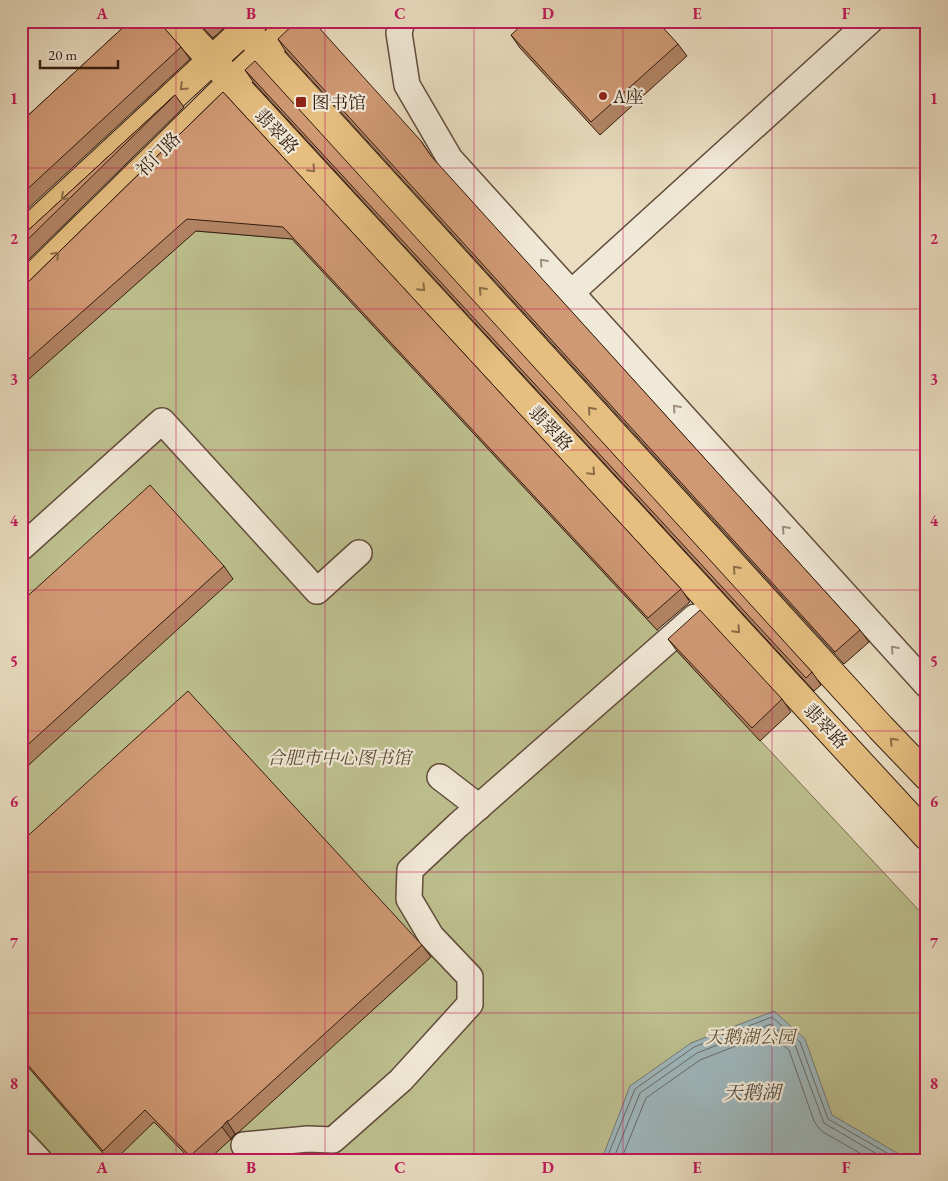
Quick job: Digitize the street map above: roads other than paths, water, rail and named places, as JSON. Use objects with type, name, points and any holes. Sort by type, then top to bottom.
[{"type":"main road","name":"翡翠路","points":[[176,21],[711,602],[922,825]]},
{"type":"main road","name":"祁门路","points":[[21,289],[296,21]]},
{"type":"main road","name":"祁门路","points":[[21,237],[212,60],[245,24]]},
{"type":"main road","points":[[245,24],[264,51],[927,776]]},
{"type":"lane","points":[[402,21],[399,34],[407,84],[450,159],[927,685]]},
{"type":"lane","points":[[571,293],[870,21]]},
{"type":"lane","points":[[21,548],[162,421],[317,591],[358,553]]},
{"type":"lane","points":[[315,1160],[332,1140],[401,1080],[470,1004],[470,978],[431,936],[409,899],[410,870],[711,602]]},
{"type":"lane","points":[[440,777],[479,807]]},
{"type":"lane","points":[[244,1145],[308,1139],[332,1140]]},
{"type":"lane","points":[[21,1141],[39,1160]]},
{"type":"water","name":"天鹅湖","points":[[774,1011],[805,1039],[832,1115],[909,1160],[600,1160],[630,1086],[691,1043]]},
{"type":"place","name":"A座","points":[[603,96]]},
{"type":"place","name":"图书馆","points":[[301,102]]},
{"type":"park label","name":"合肥市中心图书馆","points":[[339,757]]},
{"type":"park label","name":"天鹅湖公园","points":[[750,1036]]}]
